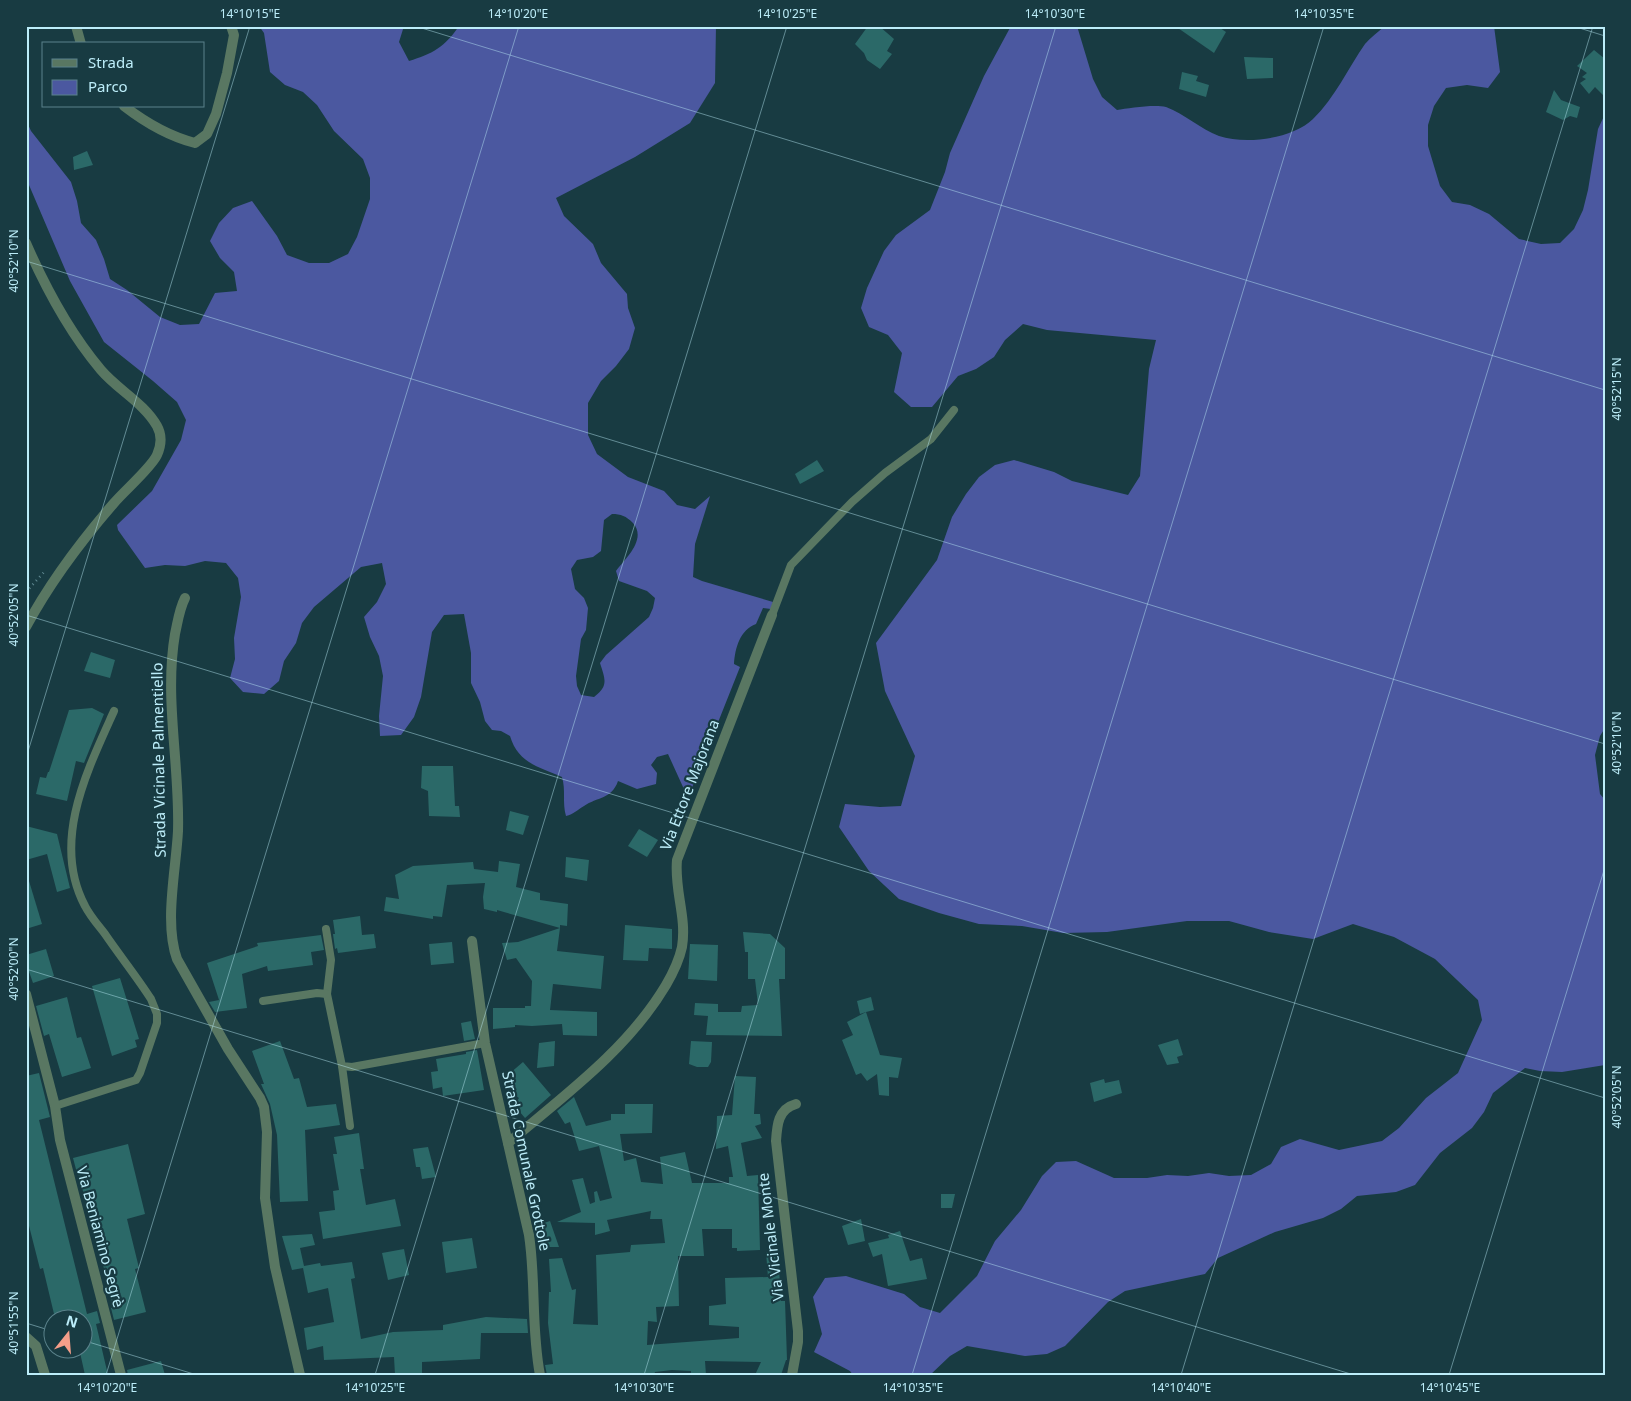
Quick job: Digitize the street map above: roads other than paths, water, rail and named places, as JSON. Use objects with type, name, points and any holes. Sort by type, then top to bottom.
[{"type":"street","points":[[76,26],[80,42]]},
{"type":"street","points":[[127,108],[149,125],[179,139],[195,143],[207,134],[216,114],[228,72],[234,36],[230,26]]},
{"type":"street","points":[[26,243],[42,280],[69,328],[102,371],[146,412],[158,427],[161,441],[157,457],[114,502],[90,533],[35,611],[26,627]]},
{"type":"street","name":"Strada Vicinale Palmentiello","points":[[185,598],[179,611],[171,659],[178,829],[171,925],[172,946],[228,1049],[258,1094],[264,1107],[267,1132],[264,1198],[275,1267],[300,1375]]},
{"type":"street","name":"Via Ettore Majorana","points":[[508,1143],[590,1074],[641,1023],[655,1003],[677,964],[684,931],[676,878],[677,860],[772,615]]},
{"type":"street","name":"Strada Comunale Grottole","points":[[472,941],[485,1043],[529,1235],[533,1262],[533,1319],[540,1375]]},
{"type":"street","name":"Via Beniamino Segrè","points":[[26,994],[56,1106],[60,1140],[121,1375]]},
{"type":"street","name":"Via Vicinale Monte","points":[[792,1375],[797,1350],[798,1331],[776,1141],[777,1126],[781,1114],[788,1106],[796,1104]]},
{"type":"street","points":[[26,1337],[36,1346],[45,1375]]},
{"type":"lane","points":[[772,615],[788,572],[796,560],[852,502],[884,473],[931,439],[954,410]]},
{"type":"lane","points":[[56,1106],[136,1080],[157,1024],[157,1014],[151,999],[85,907],[74,878],[70,848],[76,806],[88,769],[114,711]]},
{"type":"lane","points":[[326,929],[331,960],[328,994],[342,1066],[350,1126]]},
{"type":"lane","points":[[263,1001],[317,993],[328,994]]},
{"type":"lane","points":[[342,1066],[352,1067],[485,1043]]}]
